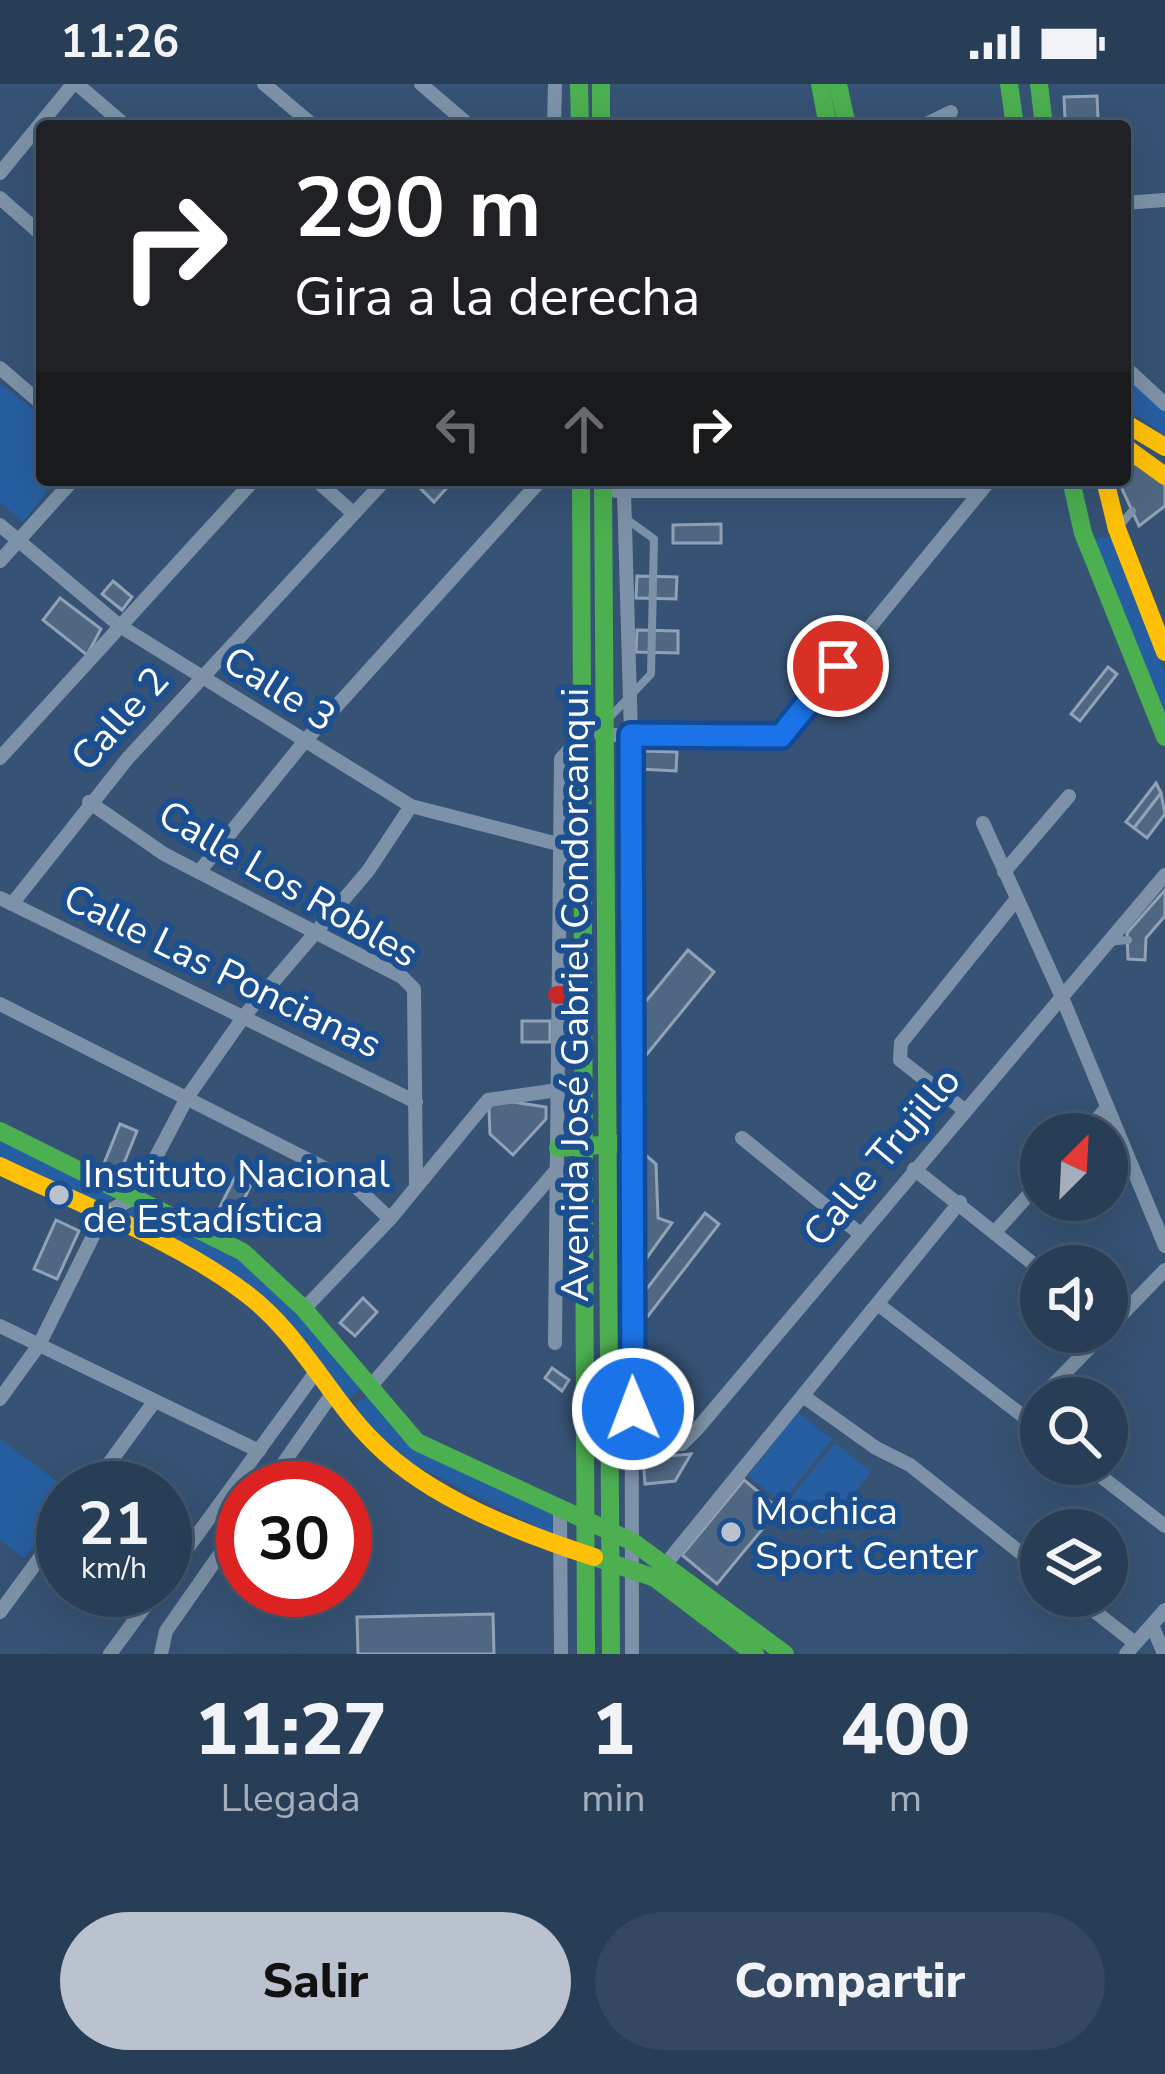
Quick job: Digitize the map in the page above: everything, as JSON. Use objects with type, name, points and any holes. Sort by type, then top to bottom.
[{"type":"main road","points":[[579,84],[580,120]]},
{"type":"main road","points":[[601,84],[601,120]]},
{"type":"main road","points":[[820,84],[827,120]]},
{"type":"main road","points":[[838,84],[846,120]]},
{"type":"main road","points":[[1010,84],[1014,120]]},
{"type":"main road","points":[[1040,84],[1043,120]]},
{"type":"main road","points":[[1131,427],[1165,447]]},
{"type":"main road","points":[[1131,451],[1165,476]]},
{"type":"main road","name":"Avenida José Gabriel Condorcanqui","points":[[581,486],[586,1654]]},
{"type":"main road","points":[[1072,486],[1083,533],[1165,737]]},
{"type":"main road","points":[[1106,486],[1117,529],[1165,652]]},
{"type":"main road","name":"Avenida José Gabriel Condorcanqui","points":[[603,491],[605,729],[619,1144],[608,1190],[611,1654]]},
{"type":"main road","points":[[1083,533],[1117,529]]},
{"type":"main road","points":[[557,995],[582,994]]},
{"type":"main road","points":[[0,1131],[243,1252],[304,1309],[417,1442],[632,1542],[755,1654]]},
{"type":"main road","points":[[558,1158],[584,1147],[619,1144]]},
{"type":"main road","points":[[0,1166],[220,1274],[267,1312],[373,1442],[408,1473],[559,1546],[632,1568],[661,1570],[785,1654]]},
{"type":"main road","points":[[608,1190],[629,1189]]},
{"type":"main road","points":[[609,1332],[632,1333]]},
{"type":"street","points":[[45,120],[75,84],[119,120]]},
{"type":"street","points":[[264,84],[307,120]]},
{"type":"street","points":[[421,84],[463,120]]},
{"type":"street","points":[[554,120],[555,84]]},
{"type":"street","points":[[934,120],[951,112]]},
{"type":"street","points":[[0,173],[36,130]]},
{"type":"street","points":[[0,198],[36,231]]},
{"type":"street","points":[[1131,203],[1165,200]]},
{"type":"street","points":[[0,368],[36,399]]},
{"type":"street","points":[[1131,373],[1165,404]]},
{"type":"street","points":[[0,561],[68,486]]},
{"type":"street","points":[[0,758],[248,486]]},
{"type":"street","points":[[323,486],[353,513]]},
{"type":"street","name":"Calle 2","points":[[6,901],[200,676],[379,486]]},
{"type":"street","points":[[199,872],[304,742],[536,486]]},
{"type":"street","points":[[603,491],[986,486]]},
{"type":"street","points":[[555,1343],[560,759],[582,736],[605,729],[631,735],[781,736],[986,486]]},
{"type":"street","points":[[624,491],[631,735],[619,1144],[629,1189],[632,1654]]},
{"type":"street","name":"Calle 3","points":[[0,525],[120,626],[411,806],[558,844]]},
{"type":"street","points":[[1004,872],[1069,796]]},
{"type":"street","name":"Calle Los Robles","points":[[89,802],[199,872],[402,977],[414,989],[416,1187]]},
{"type":"street","points":[[0,1399],[39,1345],[104,1214],[135,1197],[188,1096],[244,1015],[368,871],[411,806]]},
{"type":"street","points":[[983,824],[1061,995],[1165,1246]]},
{"type":"street","name":"Calle Trujillo","points":[[633,1447],[682,1444],[1165,874]]},
{"type":"street","points":[[963,1109],[900,1060],[898,1053],[1016,900]]},
{"type":"street","name":"Calle Las Poncianas","points":[[6,901],[416,1102]]},
{"type":"street","points":[[0,1004],[350,1181],[389,1219]]},
{"type":"street","points":[[304,1309],[389,1219],[488,1100],[558,1090]]},
{"type":"street","points":[[1103,1113],[1107,1108]]},
{"type":"street","points":[[742,1138],[860,1233]]},
{"type":"street","points":[[370,1388],[558,1158]]},
{"type":"street","points":[[914,1169],[1020,1253]]},
{"type":"street","points":[[661,1570],[960,1202]]},
{"type":"street","points":[[995,1232],[1020,1204]]},
{"type":"street","points":[[1128,1307],[1165,1270]]},
{"type":"street","points":[[879,1305],[1020,1414]]},
{"type":"street","points":[[0,1326],[260,1451]]},
{"type":"street","points":[[1060,1377],[1083,1353]]},
{"type":"street","points":[[192,1543],[318,1369]]},
{"type":"street","points":[[285,1461],[334,1391]]},
{"type":"street","points":[[803,1396],[876,1448],[910,1465],[1020,1552]]},
{"type":"street","points":[[111,1461],[154,1402]]},
{"type":"street","points":[[290,1406],[312,1422]]},
{"type":"street","points":[[1112,1485],[1165,1526]]},
{"type":"street","points":[[560,1511],[560,1654]]},
{"type":"street","points":[[161,1654],[166,1631],[216,1560]]},
{"type":"street","points":[[0,1612],[36,1563]]},
{"type":"street","points":[[1097,1617],[1130,1649],[1165,1610]]},
{"type":"street","points":[[110,1654],[137,1617]]},
{"type":"street","points":[[1152,1625],[1164,1654]]},
{"type":"lane","points":[[603,491],[626,518],[654,539],[651,674],[605,729]]},
{"type":"lane","points":[[1117,529],[1132,511]]},
{"type":"lane","points":[[1107,942],[1127,940]]},
{"type":"shaded area","points":[[1131,382],[1165,413],[1165,436],[1131,411]]},
{"type":"shaded area","points":[[0,383],[36,412],[36,486],[51,486],[23,522],[0,503]]},
{"type":"shaded area","points":[[1113,537],[1165,674],[1165,725],[1094,538]]},
{"type":"shaded area","points":[[0,1140],[116,1197],[102,1204],[0,1156]]},
{"type":"shaded area","points":[[137,1205],[235,1256],[300,1318],[361,1388],[349,1399],[294,1329],[227,1270],[121,1216]]},
{"type":"shaded area","points":[[369,1396],[412,1447],[552,1515],[553,1535],[395,1455],[353,1406]]},
{"type":"shaded area","points":[[797,1412],[832,1439],[782,1502],[748,1476]]},
{"type":"shaded area","points":[[0,1439],[36,1466],[36,1542],[24,1558],[0,1540]]},
{"type":"shaded area","points":[[835,1443],[871,1472],[822,1534],[785,1505]]},
{"type":"building","points":[[1097,96],[1098,119],[1065,120],[1064,97]]},
{"type":"building","points":[[1131,460],[1165,484],[1165,506],[1139,526],[1121,486],[1131,486]]},
{"type":"building","points":[[418,486],[449,486],[434,502]]},
{"type":"building","points":[[721,524],[721,543],[673,543],[673,525]]},
{"type":"building","points":[[637,576],[677,577],[676,599],[636,598]]},
{"type":"building","points":[[113,581],[132,597],[122,610],[102,594]]},
{"type":"building","points":[[60,598],[101,629],[87,655],[43,620]]},
{"type":"building","points":[[637,630],[678,631],[678,653],[636,652]]},
{"type":"building","points":[[1108,667],[1117,674],[1080,721],[1071,714]]},
{"type":"building","points":[[641,751],[677,752],[676,771],[640,769]]},
{"type":"building","points":[[1156,783],[1161,793],[1134,828],[1126,822]]},
{"type":"building","points":[[1161,793],[1165,814],[1147,838],[1134,828]]},
{"type":"building","points":[[1165,890],[1165,916],[1146,938],[1145,960],[1128,959],[1127,933]]},
{"type":"building","points":[[688,950],[714,972],[643,1059],[638,1011]]},
{"type":"building","points":[[522,1021],[550,1021],[550,1042],[522,1042]]},
{"type":"building","points":[[494,1099],[546,1107],[546,1119],[513,1155],[490,1134],[489,1109]]},
{"type":"building","points":[[120,1124],[137,1131],[120,1173],[103,1166]]},
{"type":"building","points":[[642,1152],[656,1164],[658,1218],[672,1223],[646,1259]]},
{"type":"building","points":[[235,1177],[251,1185],[231,1226],[215,1217]]},
{"type":"building","points":[[705,1213],[719,1224],[648,1316],[641,1311],[642,1295]]},
{"type":"building","points":[[56,1220],[79,1231],[57,1279],[34,1269]]},
{"type":"building","points":[[363,1298],[377,1312],[355,1336],[340,1323]]},
{"type":"building","points":[[552,1368],[569,1380],[562,1391],[545,1378]]},
{"type":"building","points":[[691,1454],[675,1481],[645,1484],[643,1458]]},
{"type":"building","name":"Mochica Sport Center","points":[[744,1480],[779,1509],[717,1584],[682,1555]]},
{"type":"building","points":[[493,1614],[494,1654],[358,1654],[357,1617]]},
{"type":"traffic: fast","points":[[579,84],[580,120]]},
{"type":"traffic: fast","points":[[601,84],[601,120]]},
{"type":"traffic: fast","points":[[820,84],[827,120]]},
{"type":"traffic: fast","points":[[838,84],[846,120]]},
{"type":"traffic: fast","points":[[1009,84],[1014,120]]},
{"type":"traffic: fast","points":[[1039,84],[1043,120]]},
{"type":"traffic: fast","points":[[581,486],[586,1654]]},
{"type":"traffic: fast","points":[[603,486],[611,1654]]},
{"type":"traffic: fast","points":[[1072,486],[1083,533],[1165,737]]},
{"type":"traffic: fast","points":[[0,1131],[243,1252],[304,1309],[417,1442],[633,1542],[785,1654]]},
{"type":"traffic: fast","points":[[558,1148],[629,1143]]},
{"type":"traffic: fast","points":[[594,1557],[655,1578],[755,1654]]},
{"type":"traffic: slow","points":[[1131,427],[1165,447]]},
{"type":"traffic: slow","points":[[1131,451],[1165,476]]},
{"type":"traffic: slow","points":[[1106,486],[1117,529],[1165,652]]},
{"type":"traffic: slow","points":[[0,1166],[157,1239],[244,1292],[282,1326],[376,1444],[423,1481],[507,1525],[594,1557]]},
{"type":"traffic: jam","points":[[557,995],[582,994]]},
{"type":"place","name":"Instituto Nacional de Estadística","points":[[59,1195]]},
{"type":"place","name":"Mochica Sport Center","points":[[731,1532]]},
{"type":"route","points":[[633,1409],[631,735],[781,736],[838,666]]}]
